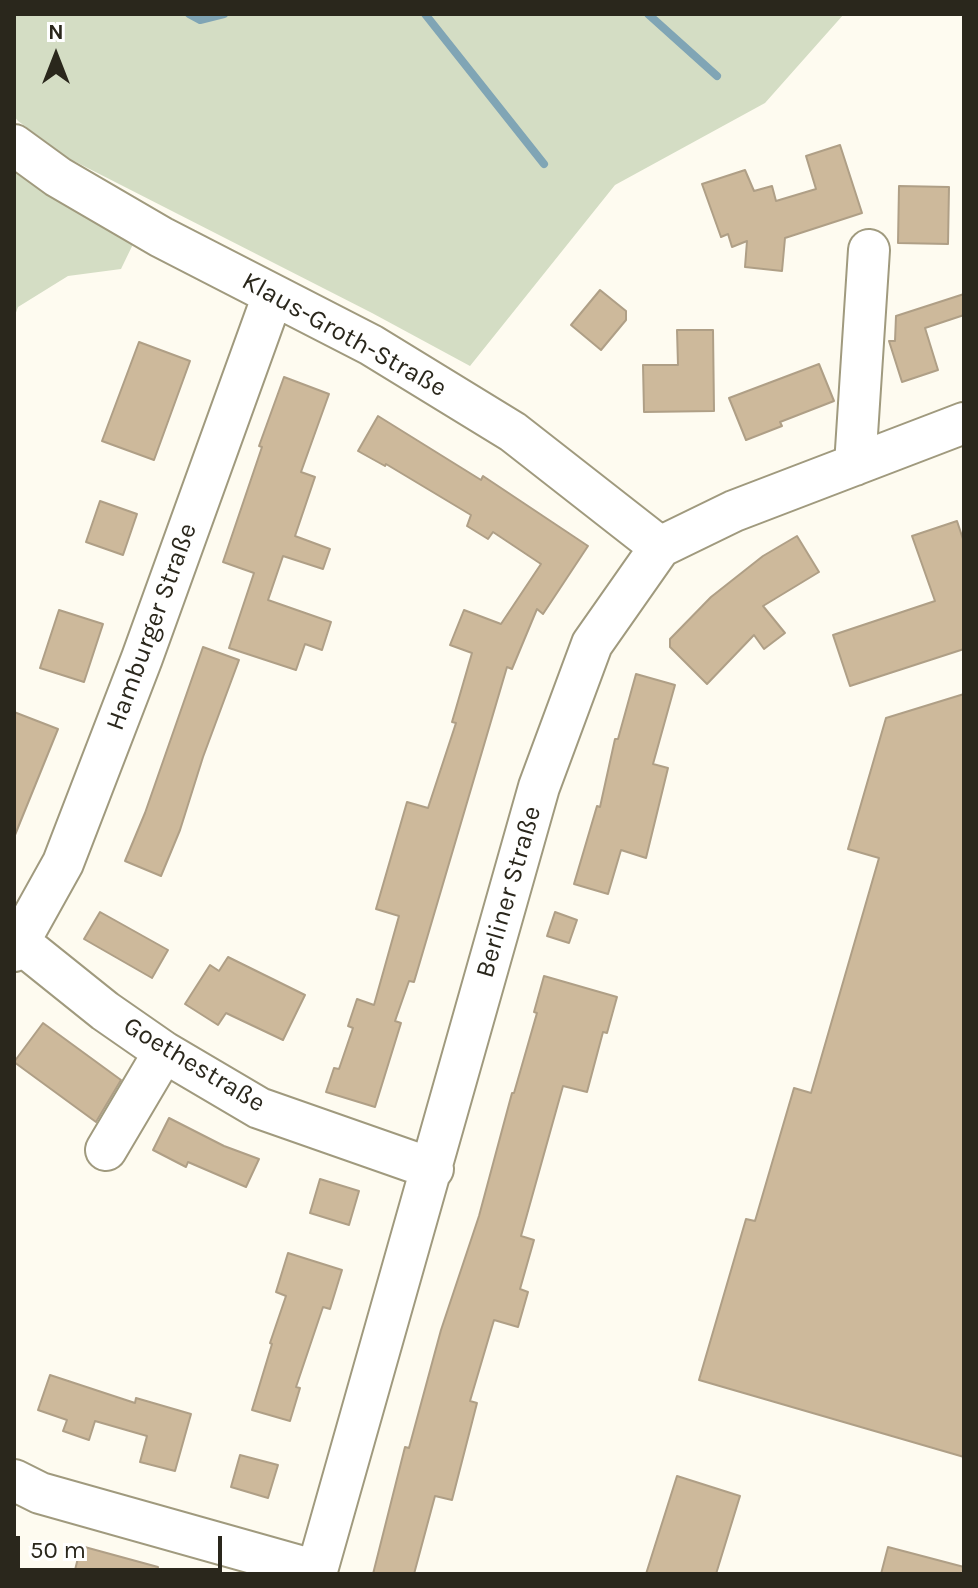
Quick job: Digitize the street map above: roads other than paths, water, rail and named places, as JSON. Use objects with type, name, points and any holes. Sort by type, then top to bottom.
[{"type":"street","name":"Klaus-Groth-Straße","points":[[14,145],[58,177],[148,230],[371,345],[513,432],[660,547]]},
{"type":"street","points":[[855,465],[869,250]]},
{"type":"street","name":"Hamburger Straße","points":[[17,947],[69,848],[142,658],[273,295]]},
{"type":"street","name":"Berliner Straße","points":[[317,1572],[539,787],[592,644],[660,547],[734,511],[964,423]]},
{"type":"street","name":"Goethestraße","points":[[17,947],[164,1052],[259,1108],[433,1169]]},
{"type":"street","points":[[106,1150],[164,1052]]},
{"type":"street","points":[[14,1480],[40,1493],[317,1572]]},
{"type":"waterway","points":[[189,14],[200,20],[224,14]]},
{"type":"waterway","points":[[425,14],[544,164]]},
{"type":"waterway","points":[[648,14],[717,76]]}]
